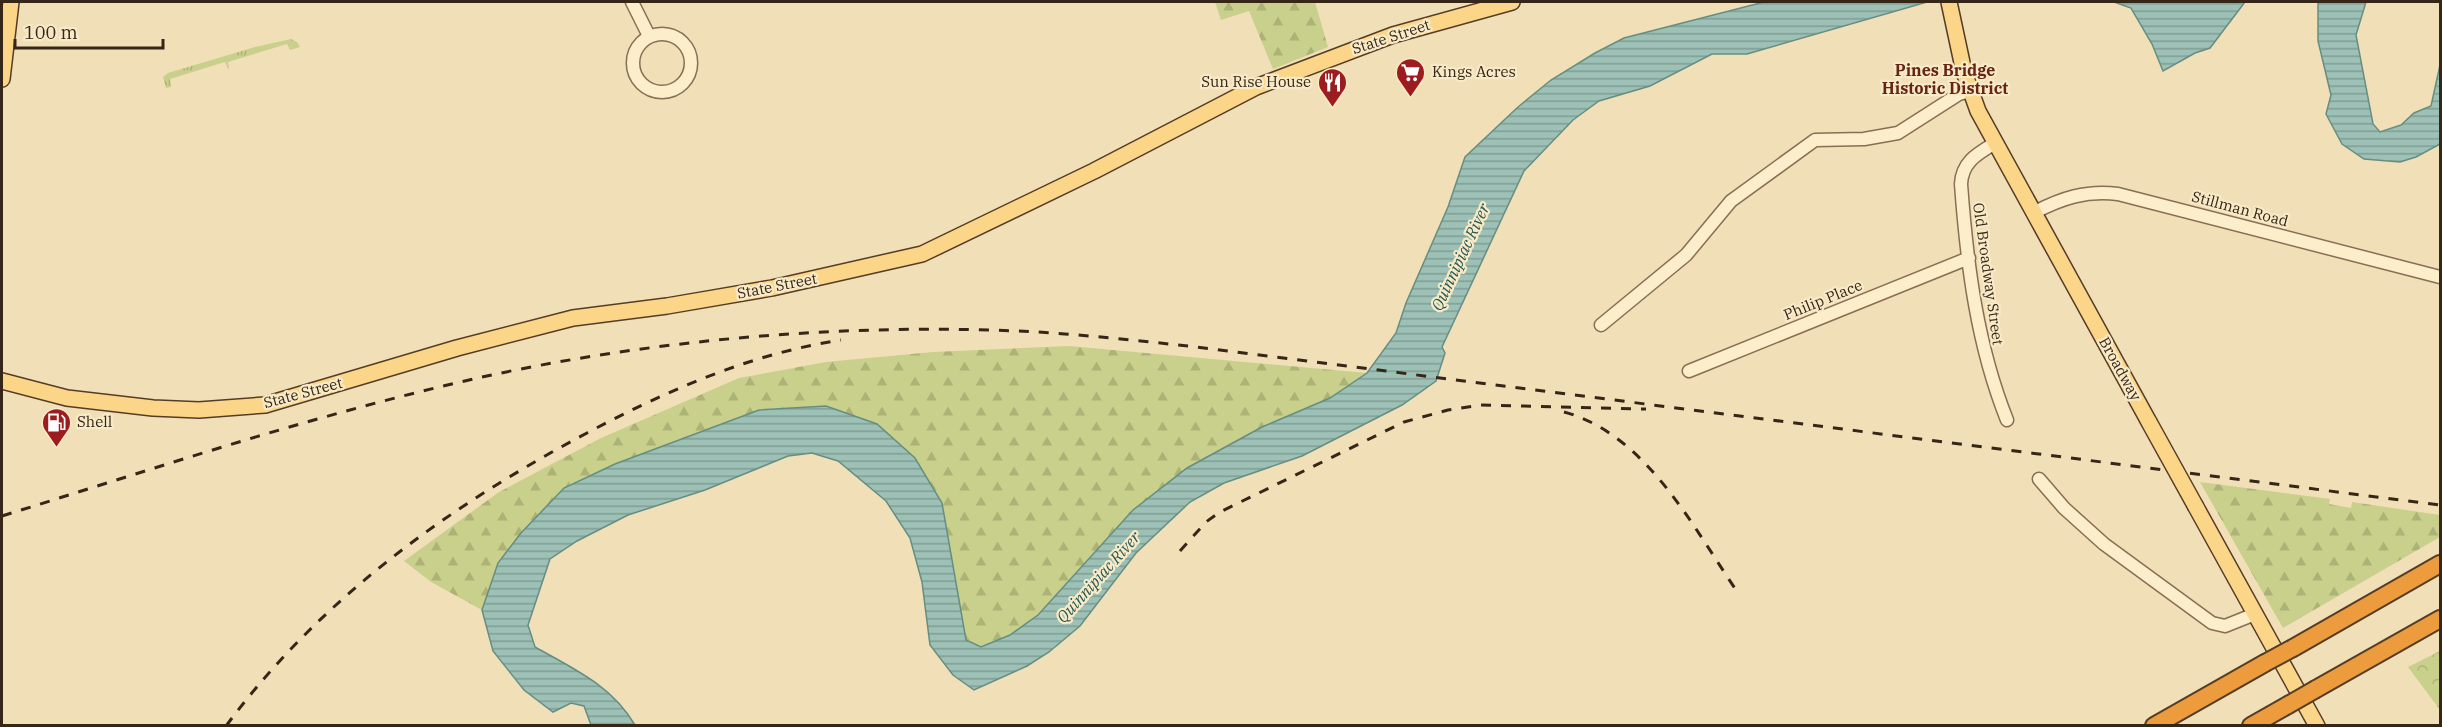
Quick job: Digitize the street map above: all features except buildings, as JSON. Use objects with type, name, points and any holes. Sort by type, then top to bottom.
[{"type":"highway","points":[[2154,726],[2440,564]]},
{"type":"highway","points":[[2251,726],[2440,619]]},
{"type":"highway","points":[[2419,631],[2440,629]]},
{"type":"main road","points":[[2,79],[11,2]]},
{"type":"main road","name":"State Street","points":[[2,381],[67,398],[122,406],[199,410],[265,405],[457,348],[573,318],[771,288],[922,254],[1094,171],[1256,87],[1393,35],[1512,2]]},
{"type":"main road","name":"Broadway","points":[[1950,7],[1970,91],[1995,143],[2317,726]]},
{"type":"street","points":[[633,2],[649,36]]},
{"type":"street","points":[[667,34],[676,38],[688,51],[691,69],[687,78],[674,90],[664,93],[654,92],[644,87],[636,76],[632,60],[641,42],[649,36],[667,34]]},
{"type":"street","points":[[1601,325],[1686,255],[1731,201],[1815,140],[1864,139],[1899,133],[1959,94],[1970,91]]},
{"type":"street","name":"Old Broadway Street","points":[[1995,143],[1974,156],[1963,171],[1961,184],[1982,347],[2007,420]]},
{"type":"street","name":"Stillman Road","points":[[2033,213],[2073,195],[2099,192],[2118,194],[2440,277]]},
{"type":"street","name":"Philip Place","points":[[1689,371],[1969,258]]},
{"type":"street","points":[[2039,479],[2064,508],[2097,539],[2212,623],[2221,626],[2230,625],[2255,614]]},
{"type":"green space","points":[[1215,2],[1315,2],[1328,47],[1273,69],[1249,11],[1221,20]]},
{"type":"green space","points":[[291,39],[300,47],[290,50],[287,44],[228,62],[229,70],[225,62],[170,79],[171,87],[166,88],[163,77],[168,73],[255,47]]},
{"type":"green space","points":[[1069,346],[1367,373],[1330,398],[1262,427],[1133,510],[1038,615],[1010,635],[981,647],[966,640],[942,503],[915,458],[877,424],[759,410],[615,464],[564,488],[498,563],[482,610],[431,582],[404,561],[499,492],[601,438],[739,378],[826,362],[933,352]]},
{"type":"green space","points":[[2200,482],[2330,499],[2329,504],[2351,508],[2352,502],[2440,515],[2440,537],[2283,628]]},
{"type":"green space","points":[[2440,651],[2440,710],[2408,667]]},
{"type":"water","name":"Quinnipiac River","points":[[1764,2],[1927,2],[1747,54],[1712,54],[1650,86],[1599,101],[1573,120],[1524,171],[1442,347],[1445,353],[1436,381],[1402,405],[1302,456],[1224,483],[1190,502],[1136,553],[1080,626],[1049,652],[1027,666],[974,690],[953,675],[930,645],[922,582],[910,538],[886,501],[838,461],[812,453],[788,456],[705,490],[628,515],[577,541],[550,559],[528,625],[535,647],[591,679],[615,699],[635,725],[591,725],[584,706],[571,703],[553,712],[524,690],[493,651],[482,610],[498,563],[521,533],[564,488],[615,464],[759,410],[826,406],[877,424],[915,458],[942,503],[966,640],[981,647],[1010,635],[1038,615],[1133,510],[1187,468],[1262,427],[1330,398],[1367,373],[1396,333],[1406,303],[1448,207],[1465,157],[1518,107],[1551,80],[1624,38]]},
{"type":"water","points":[[2114,2],[2245,2],[2210,48],[2195,53],[2163,71],[2152,44],[2131,8]]},
{"type":"water","points":[[2318,2],[2366,2],[2356,35],[2373,124],[2380,132],[2401,125],[2414,113],[2431,106],[2440,65],[2440,144],[2416,157],[2400,162],[2364,159],[2342,144],[2326,114],[2331,95],[2318,41]]},
{"type":"railway","points":[[2,516],[292,426],[469,380],[538,366],[679,344],[824,332],[896,330],[1037,332],[1189,346],[2440,505]]},
{"type":"railway","points":[[226,726],[263,680],[345,597],[390,559],[437,524],[486,492],[587,433],[679,388],[774,354],[841,340]]},
{"type":"railway","points":[[1180,551],[1206,522],[1220,512],[1404,422],[1448,410],[1481,405],[1646,409]]},
{"type":"railway","points":[[1564,412],[1593,423],[1619,440],[1643,462],[1685,513],[1738,593]]},
{"type":"place","name":"Kings Acres","points":[[1411,98]]},
{"type":"place","name":"Sun Rise House","points":[[1332,108]]},
{"type":"place","name":"Shell","points":[[56,448]]},
{"type":"district","name":"Pines Bridge Historic District","points":[[1945,79]]}]
